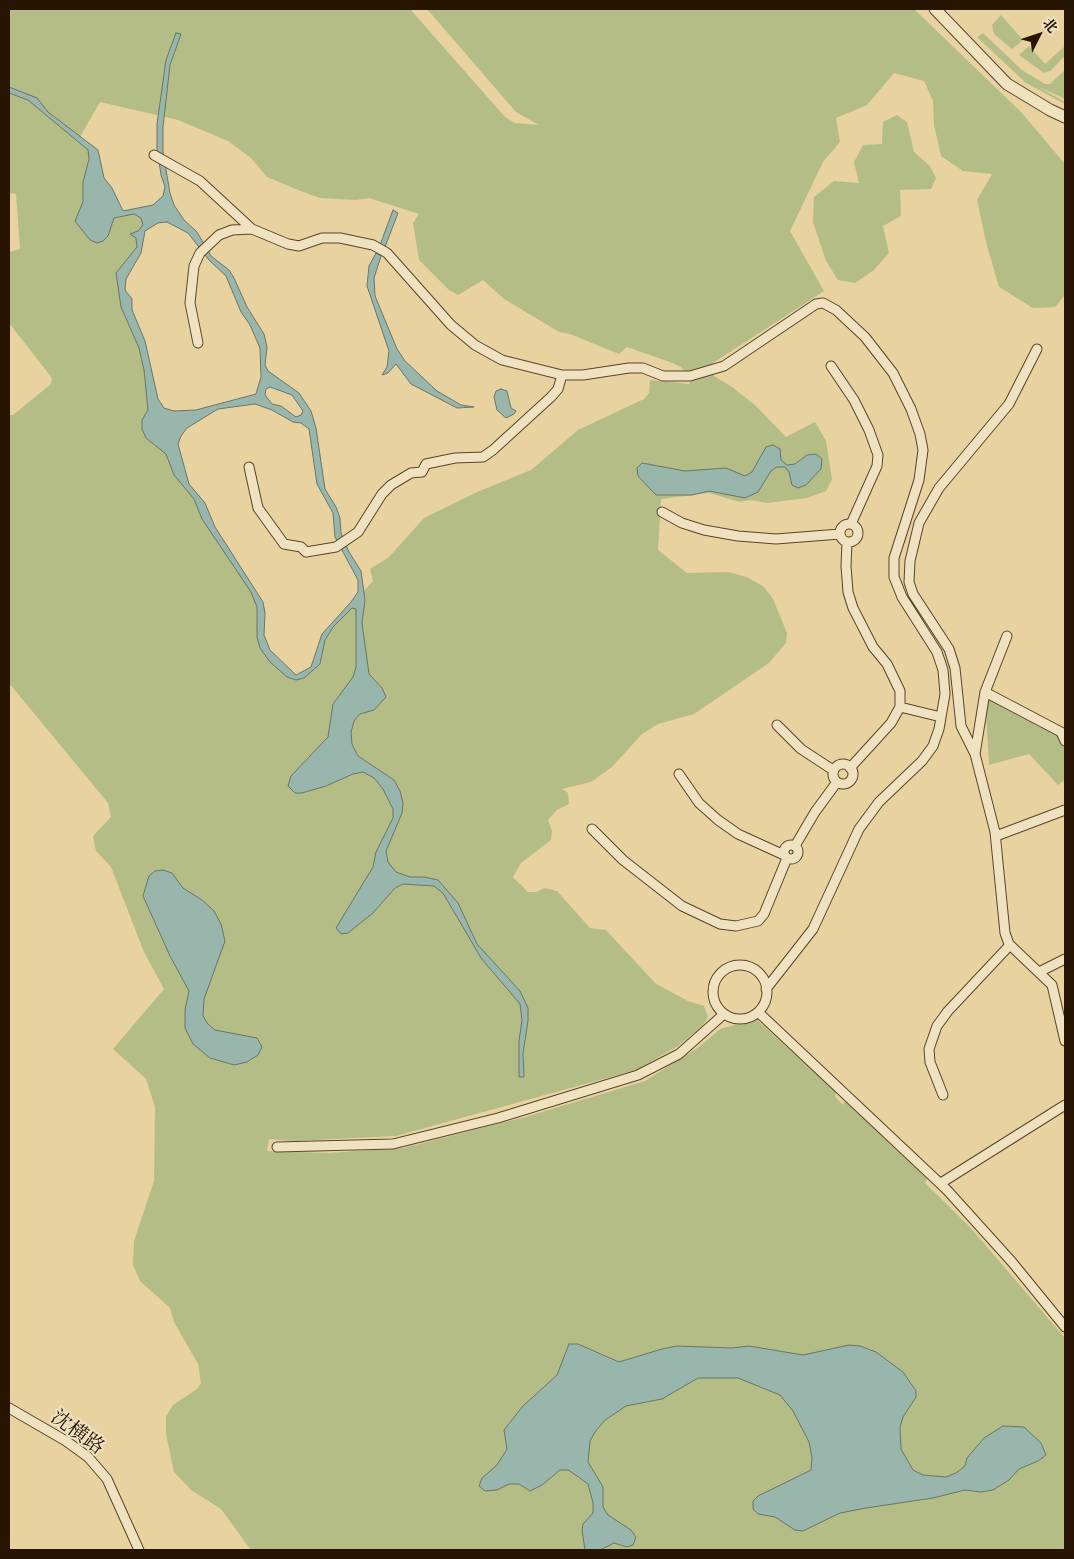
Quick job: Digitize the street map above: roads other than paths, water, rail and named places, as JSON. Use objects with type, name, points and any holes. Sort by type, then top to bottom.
[{"type":"street","points":[[935,9],[1007,84],[1065,117]]},
{"type":"street","points":[[154,155],[200,182],[252,229],[288,244],[299,246],[322,238],[335,238],[372,245],[397,261],[431,304],[475,345],[502,360],[562,375],[583,375],[629,368],[643,368],[663,376],[705,373],[724,366],[816,304],[823,302],[836,310],[865,338],[893,373],[911,409],[920,434],[923,450],[919,480],[894,558],[894,577],[902,597],[937,652],[943,670],[945,694],[941,717],[933,746],[922,760],[879,802],[859,829],[813,929],[766,989],[763,1006],[758,1012],[741,1019],[724,1014],[714,999],[713,990],[715,982],[727,969],[735,966],[752,968],[759,973],[766,989]]},
{"type":"street","points":[[198,343],[190,303],[194,266],[200,253],[209,242],[219,235],[232,230],[252,229]]},
{"type":"street","points":[[1037,349],[1009,404],[939,488],[918,523],[910,561],[908,582],[913,594],[949,650],[955,668],[961,726],[975,754],[996,836],[1005,933],[1010,945],[1052,985],[1065,1041]]},
{"type":"street","points":[[831,366],[854,400],[869,430],[878,455],[877,466],[851,524]]},
{"type":"street","points":[[249,467],[258,508],[284,544],[301,547],[306,552],[336,547],[358,532],[382,494],[391,485],[412,473],[422,472],[426,464],[455,458],[483,457],[493,450],[551,397],[558,389],[562,375]]},
{"type":"street","points":[[662,512],[682,523],[704,530],[738,536],[776,539],[840,534]]},
{"type":"street","points":[[847,542],[842,539],[840,534],[842,526],[851,524]]},
{"type":"street","points":[[847,542],[855,539],[858,533],[851,524]]},
{"type":"street","points":[[847,542],[846,566],[848,592],[852,608],[900,691],[900,707],[891,723],[850,768]]},
{"type":"street","points":[[975,754],[985,692],[1007,636]]},
{"type":"street","points":[[985,692],[1061,732],[1065,741]]},
{"type":"street","points":[[900,707],[941,717]]},
{"type":"street","points":[[777,725],[801,749],[834,770]]},
{"type":"street","points":[[841,764],[850,768],[852,773],[849,782],[843,784],[837,782],[833,777],[834,770],[841,764]]},
{"type":"street","points":[[679,774],[699,803],[718,820],[738,834],[792,859],[797,855],[795,846],[814,812],[837,782]]},
{"type":"street","points":[[996,836],[1065,810]]},
{"type":"street","points":[[592,829],[623,860],[682,906],[720,924],[736,926],[758,921],[764,914],[786,856]]},
{"type":"street","points":[[943,1095],[930,1062],[931,1039],[948,1010],[1010,945]]},
{"type":"street","points":[[1039,972],[1065,959]]},
{"type":"street","points":[[758,1012],[941,1183],[1012,1262],[1065,1327]]},
{"type":"street","points":[[277,1146],[393,1144],[498,1118],[638,1076],[679,1054],[724,1014]]},
{"type":"street","points":[[941,1183],[1065,1105]]},
{"type":"street","name":"沈横路","points":[[9,1408],[66,1441],[88,1457],[107,1479],[139,1550]]}]
